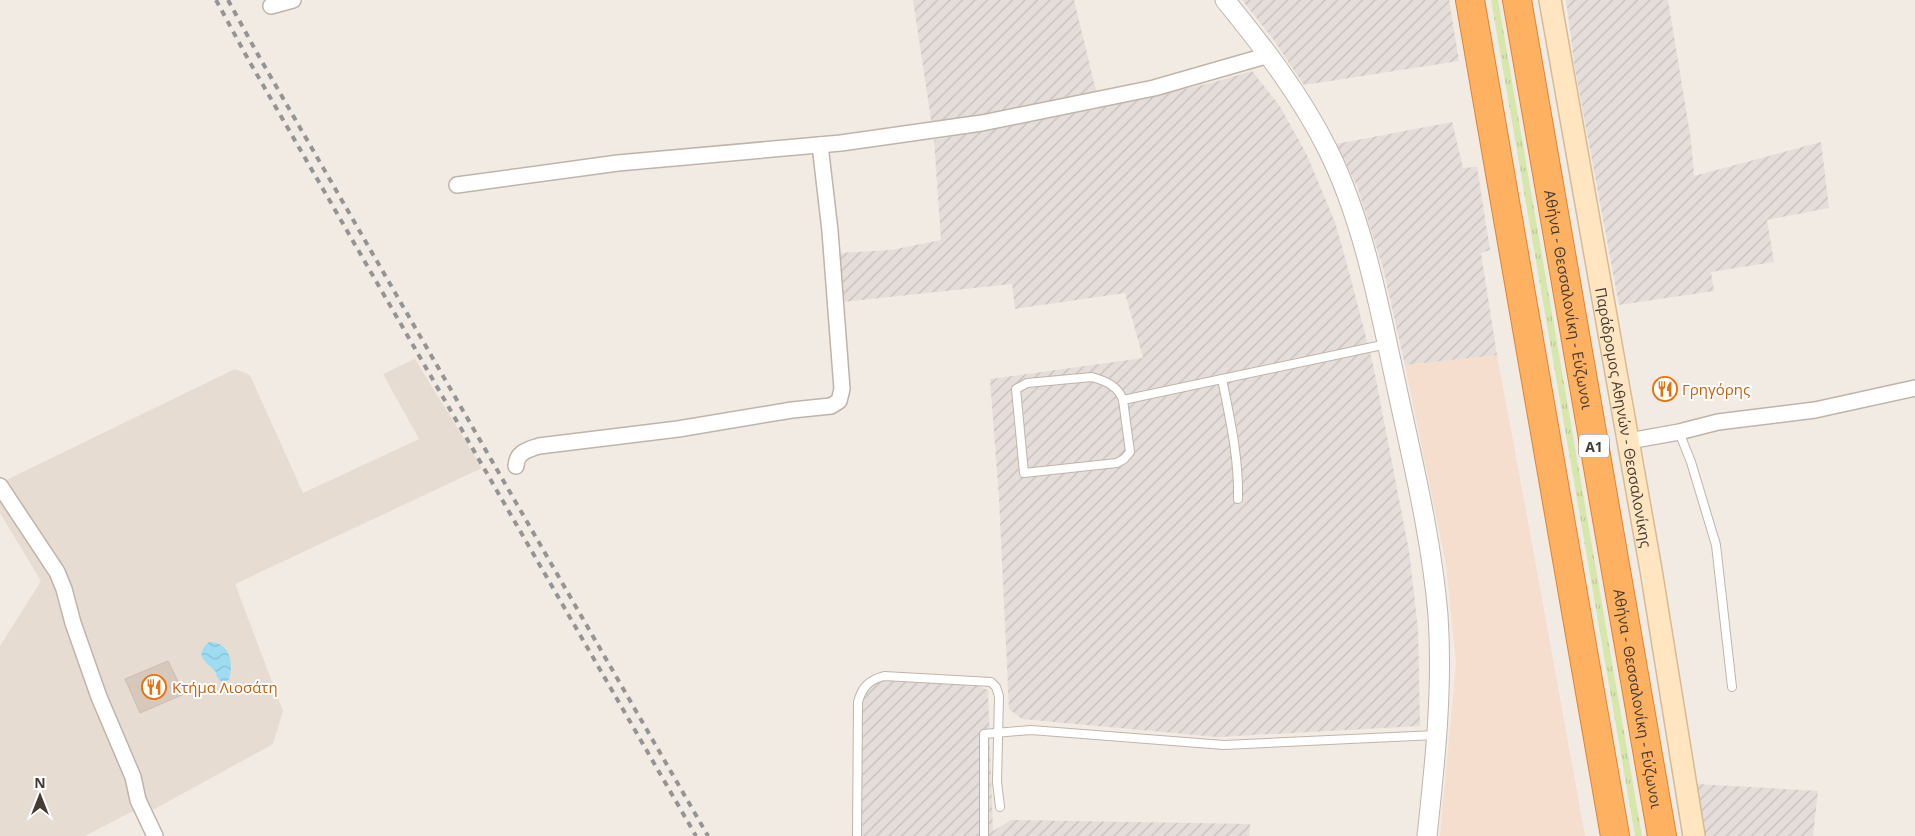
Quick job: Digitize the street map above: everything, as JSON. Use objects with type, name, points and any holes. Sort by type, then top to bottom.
[{"type":"highway","points":[[1470,0],[1615,836]]},
{"type":"highway","name":"Αθήνα - Θεσσαλονίκη - Εύζωνοι","points":[[1517,0],[1662,836]]},
{"type":"main road","name":"Παράδρομος Αθηνών - Θεσσαλονίκης","points":[[1550,0],[1629,441],[1694,836]]},
{"type":"street","points":[[271,6],[292,0]]},
{"type":"street","points":[[1225,0],[1269,55],[1312,119],[1342,181],[1364,248],[1387,344],[1430,547],[1438,614],[1440,664],[1427,836]]},
{"type":"street","points":[[457,185],[618,163],[820,145],[982,123],[1154,88],[1269,55]]},
{"type":"street","points":[[516,466],[518,456],[539,446],[678,430],[792,410],[831,406],[839,401],[842,389],[830,231],[820,145]]},
{"type":"street","points":[[1629,441],[1679,432],[1718,422],[1816,410],[1915,388]]},
{"type":"street","points":[[0,486],[56,572],[64,588],[73,623],[99,697],[133,777],[138,800],[156,836]]},
{"type":"lane","points":[[1123,400],[1387,344]]},
{"type":"lane","points":[[1092,377],[1115,387],[1121,393],[1123,400],[1130,452],[1124,459],[1117,463],[1024,472],[1016,389],[1027,383],[1092,377]]},
{"type":"lane","points":[[1222,379],[1234,444],[1238,478],[1238,499]]},
{"type":"lane","points":[[1679,432],[1691,462],[1716,546],[1732,688]]},
{"type":"lane","points":[[857,836],[858,702],[866,684],[884,676],[991,682],[996,686],[999,696],[1000,733],[997,782],[1000,807]]},
{"type":"lane","points":[[984,836],[984,734],[1031,730],[1224,745],[1436,735]]},
{"type":"shaded area","points":[[913,0],[1074,0],[1097,95],[932,126]]},
{"type":"shaded area","points":[[1242,0],[1449,0],[1459,61],[1304,85],[1273,39]]},
{"type":"shaded area","points":[[1566,0],[1668,0],[1691,140],[1694,176],[1821,142],[1829,208],[1767,220],[1774,262],[1711,272],[1714,291],[1619,305],[1575,69]]},
{"type":"shaded area","points":[[1252,71],[1279,105],[1306,153],[1335,222],[1373,364],[1409,551],[1418,629],[1420,726],[1217,737],[1022,719],[1009,709],[999,498],[990,379],[1143,358],[1125,293],[1015,309],[1012,284],[842,302],[838,253],[891,250],[941,240],[934,140],[1095,109],[1215,82]]},
{"type":"shaded area","points":[[1452,122],[1463,168],[1477,167],[1490,250],[1481,253],[1497,355],[1405,365],[1383,268],[1357,186],[1336,144]]},
{"type":"shaded area","points":[[1497,355],[1585,836],[1440,836],[1456,663],[1446,565],[1405,365]]},
{"type":"shaded area","points":[[415,359],[482,468],[235,584],[283,711],[273,744],[149,812],[131,812],[85,836],[0,836],[0,646],[41,581],[0,513],[0,483],[235,369],[250,375],[303,493],[419,439],[383,374]]},
{"type":"shaded area","points":[[882,680],[978,686],[988,690],[993,831],[1011,820],[1250,824],[1249,836],[860,836],[861,704],[868,686]]},
{"type":"shaded area","points":[[1697,784],[1818,791],[1813,836],[1705,836]]},
{"type":"green space","points":[[1491,0],[1498,0],[1642,836],[1635,836]]},
{"type":"water","points":[[209,642],[222,646],[229,655],[231,667],[229,680],[220,680],[216,672],[203,658],[202,651]]},
{"type":"building","name":"Κτήμα Λιοσάτη","points":[[168,661],[184,694],[140,713],[125,679]]},
{"type":"railway","points":[[216,0],[248,59],[696,836]]},
{"type":"railway","points":[[228,0],[708,836]]},
{"type":"place","name":"Γρηγόρης","points":[[1665,389]]},
{"type":"place","name":"Κτήμα Λιοσάτη","points":[[154,687]]}]
